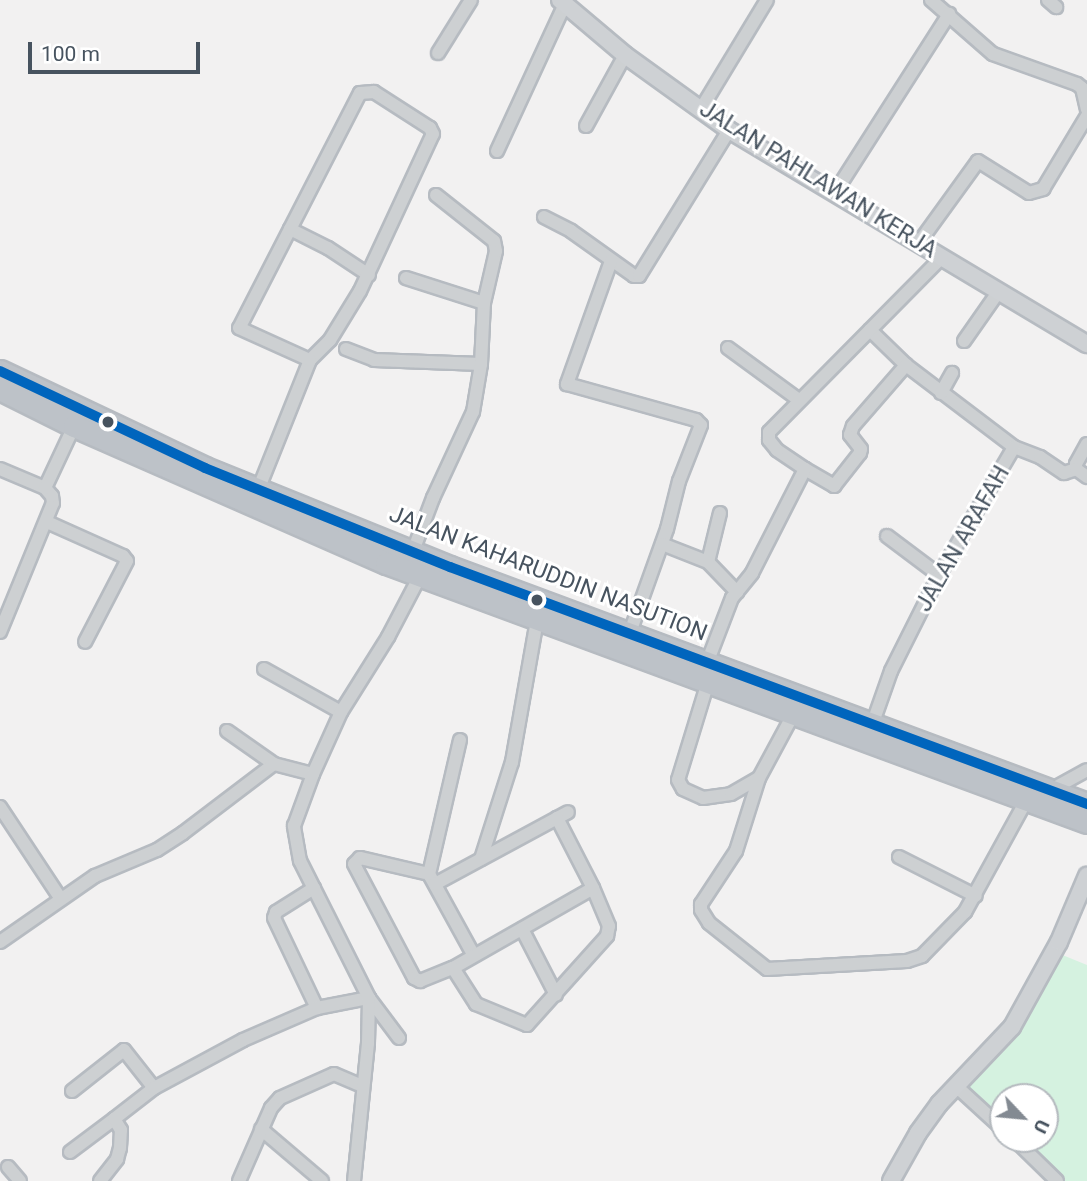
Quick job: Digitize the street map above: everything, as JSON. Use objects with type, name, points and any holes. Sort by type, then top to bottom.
[{"type":"highway","name":"JALAN KAHARUDDIN NASUTION","points":[[0,371],[167,459],[420,576],[537,620],[872,725],[977,773],[1026,801],[1087,822]]},
{"type":"highway","name":"JALAN KAHARUDDIN NASUTION","points":[[0,389],[74,426],[258,490],[629,635],[794,713],[977,773],[1049,791],[1087,804]]},
{"type":"street","points":[[438,53],[471,0]]},
{"type":"street","points":[[701,108],[767,0]]},
{"type":"street","points":[[931,0],[993,54],[1077,83],[1082,88],[1087,109]]},
{"type":"street","points":[[497,151],[563,2]]},
{"type":"street","name":"JALAN PAHLAWAN KERJA","points":[[563,2],[625,55],[729,130],[1087,344]]},
{"type":"street","points":[[834,194],[949,14]]},
{"type":"street","points":[[586,126],[625,55]]},
{"type":"street","points":[[258,490],[310,360],[330,340],[369,275],[433,134],[430,128],[374,92],[360,93],[239,328],[310,360]]},
{"type":"street","points":[[918,244],[978,162],[1029,193],[1042,189],[1087,116]]},
{"type":"street","points":[[544,217],[570,231],[634,276],[641,275],[729,130]]},
{"type":"street","points":[[413,551],[433,498],[473,412],[481,364],[484,303],[496,251],[494,241],[436,195]]},
{"type":"street","points":[[290,229],[328,248],[369,275]]},
{"type":"street","points":[[906,366],[853,426],[850,435],[861,449],[860,453],[834,486],[777,450],[768,437],[769,432],[799,400],[942,257]]},
{"type":"street","points":[[611,261],[567,384],[699,422],[701,427],[679,481],[662,544],[629,635]]},
{"type":"street","points":[[406,278],[484,303]]},
{"type":"street","points":[[964,341],[999,291]]},
{"type":"street","name":"JALAN ARAFAH","points":[[870,330],[906,366],[1014,447],[939,575],[891,671],[872,725]]},
{"type":"street","points":[[728,348],[799,400]]},
{"type":"street","points":[[346,349],[374,360],[481,364]]},
{"type":"street","points":[[941,393],[952,373]]},
{"type":"street","points":[[45,488],[74,426]]},
{"type":"street","points":[[1076,469],[1087,444]]},
{"type":"street","points":[[1014,447],[1040,457],[1065,472],[1076,469]]},
{"type":"street","points":[[0,469],[45,488],[53,500],[47,522],[0,632]]},
{"type":"street","points":[[759,778],[731,794],[703,798],[683,789],[678,780],[708,672],[737,592],[752,573],[805,469]]},
{"type":"street","points":[[1076,469],[1087,477]]},
{"type":"street","points":[[708,562],[720,513]]},
{"type":"street","points":[[47,522],[124,556],[127,561],[85,642]]},
{"type":"street","points":[[887,536],[939,575]]},
{"type":"street","points":[[662,544],[708,562],[737,592]]},
{"type":"street","points":[[398,1038],[369,998],[314,888],[296,850],[294,826],[313,774],[341,712],[388,637],[420,576]]},
{"type":"street","points":[[481,859],[512,762],[537,620]]},
{"type":"street","points":[[264,669],[341,712]]},
{"type":"street","points":[[794,713],[759,778],[736,851],[701,904],[701,910],[709,923],[767,969],[779,971],[917,959],[956,922],[976,896],[1026,801]]},
{"type":"street","points":[[227,731],[274,764],[313,774]]},
{"type":"street","points":[[460,740],[432,879],[473,954]]},
{"type":"street","points":[[4,940],[95,876],[166,844],[274,764]]},
{"type":"street","points":[[1049,791],[1087,770]]},
{"type":"street","points":[[0,807],[61,900]]},
{"type":"street","points":[[453,968],[477,1004],[525,1026],[532,1023],[609,933],[593,888],[562,815],[481,859],[432,879],[360,858],[354,864],[417,980],[423,981],[453,968],[473,954],[593,888]]},
{"type":"street","points":[[899,857],[976,896]]},
{"type":"street","points":[[891,1181],[918,1133],[956,1086],[1012,1027],[1059,942],[1087,876]]},
{"type":"street","points":[[314,888],[276,912],[274,918],[317,1008]]},
{"type":"street","points":[[522,929],[556,995]]},
{"type":"street","points":[[70,1152],[154,1088],[243,1040],[317,1008],[369,998]]},
{"type":"street","points":[[354,1181],[368,1043],[369,998]]},
{"type":"street","points":[[72,1091],[124,1049],[154,1088]]},
{"type":"street","points":[[239,1181],[261,1129],[280,1098],[326,1076],[340,1076],[362,1086]]},
{"type":"street","points":[[956,1086],[989,1116]]},
{"type":"street","points":[[100,1181],[117,1159],[120,1148],[121,1130],[114,1119]]},
{"type":"street","points":[[261,1129],[322,1181]]},
{"type":"street","points":[[1028,1153],[1057,1181]]},
{"type":"street","points":[[8,1167],[20,1181]]},
{"type":"green space","points":[[1060,954],[1087,965],[1087,1181],[1063,1181],[1034,1153],[1059,1153],[1059,1083],[989,1083],[989,1109],[965,1086]]},
{"type":"transit line","points":[[0,371],[205,468],[450,567],[1087,804]]}]
